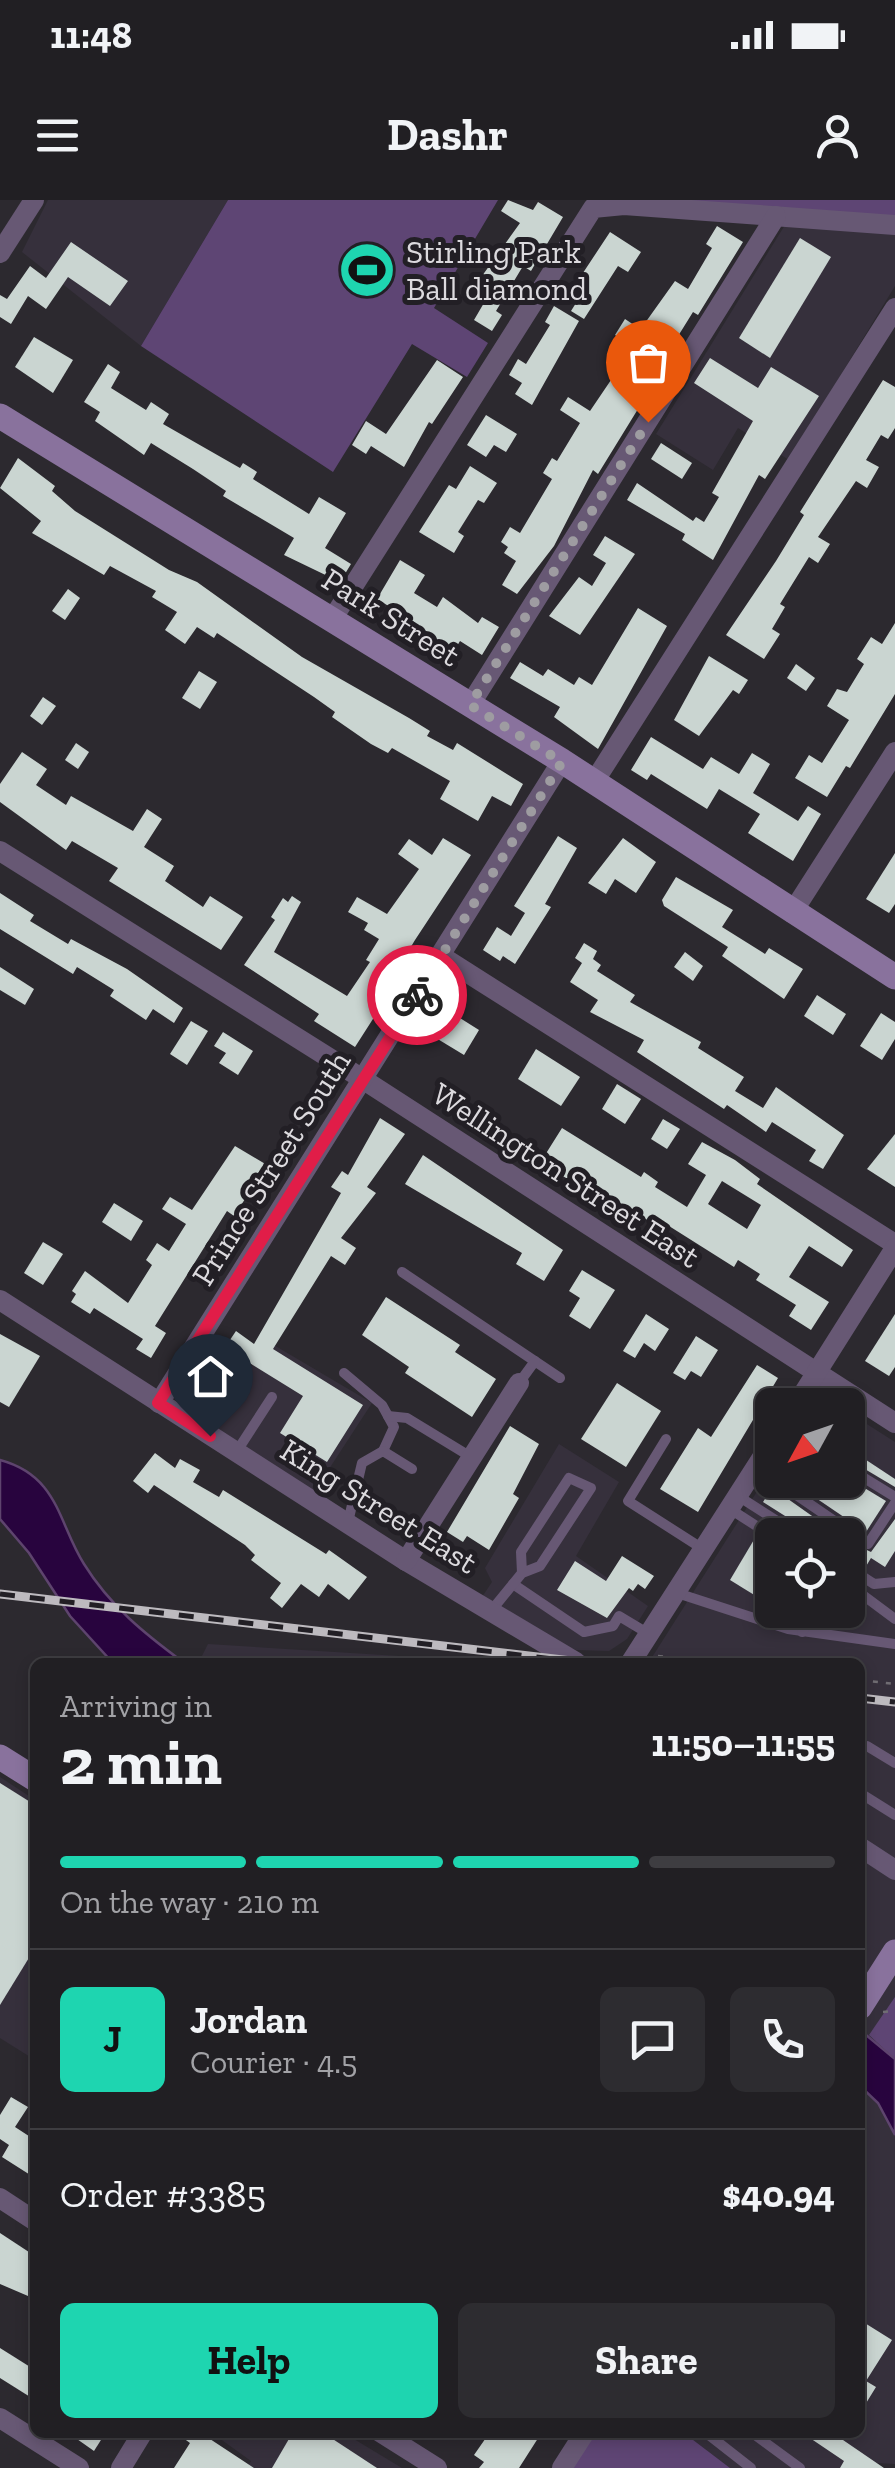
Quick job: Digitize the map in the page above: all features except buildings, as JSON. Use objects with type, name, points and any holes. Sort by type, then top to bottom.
[{"type":"street","points":[[0,253],[34,200]]},
{"type":"street","points":[[332,618],[592,208],[624,205],[895,225]]},
{"type":"street","points":[[470,705],[776,216]]},
{"type":"street","points":[[594,782],[895,308]]},
{"type":"street","name":"Park Street","points":[[0,416],[594,782],[792,914],[895,977]]},
{"type":"street","points":[[792,914],[895,752]]},
{"type":"street","name":"Prince Street South","points":[[158,1403],[562,762]]},
{"type":"street","name":"Wellington Street East","points":[[0,851],[363,1079],[895,1424]]},
{"type":"street","points":[[442,956],[895,1246],[807,1388]]},
{"type":"street","name":"King Street East","points":[[0,1300],[406,1562],[569,1658]]},
{"type":"street","points":[[406,1562],[519,1383]]},
{"type":"street","points":[[634,1658],[755,1469]]},
{"type":"street","points":[[0,1757],[30,1775]]},
{"type":"street","points":[[865,1851],[895,1870]]},
{"type":"street","points":[[868,2009],[895,1952]]},
{"type":"street","points":[[0,2198],[30,2218]]},
{"type":"street","points":[[0,2418],[30,2437]]},
{"type":"street","points":[[32,2438],[80,2468]]},
{"type":"street","points":[[121,2468],[140,2438]]},
{"type":"street","points":[[390,2438],[438,2468]]},
{"type":"street","points":[[562,2468],[582,2438]]},
{"type":"lane","points":[[402,1272],[560,1378]]},
{"type":"lane","points":[[519,1383],[535,1360]]},
{"type":"lane","points":[[344,1374],[382,1404],[394,1428],[383,1451],[362,1463],[348,1523]]},
{"type":"lane","points":[[236,1452],[272,1397]]},
{"type":"lane","points":[[388,1416],[407,1418],[472,1458]]},
{"type":"lane","points":[[666,1439],[628,1501],[704,1549]]},
{"type":"lane","points":[[383,1451],[412,1469]]},
{"type":"lane","points":[[491,1612],[522,1573],[540,1566],[591,1488],[570,1478],[521,1552],[522,1573]]},
{"type":"lane","points":[[802,1498],[868,1544],[895,1500],[865,1480]]},
{"type":"lane","points":[[734,1503],[764,1518]]},
{"type":"lane","points":[[734,1503],[755,1521]]},
{"type":"lane","points":[[865,1578],[874,1584],[895,1582]]},
{"type":"lane","points":[[512,1584],[584,1632],[613,1626],[620,1616],[649,1634]]},
{"type":"lane","points":[[676,1593],[802,1632],[895,1644]]},
{"type":"lane","points":[[865,1597],[895,1619]]},
{"type":"lane","points":[[802,1632],[805,1628]]},
{"type":"lane","points":[[866,1746],[895,1763]]},
{"type":"lane","points":[[865,1796],[895,1815]]},
{"type":"lane","points":[[713,2438],[751,2468]]},
{"type":"lane","points":[[758,2438],[800,2468]]},
{"type":"path","points":[[865,1681],[895,1684]]},
{"type":"path","points":[[868,2009],[895,2012]]},
{"type":"shaded area","points":[[48,200],[228,200],[141,346],[22,252]]},
{"type":"shaded area","points":[[228,200],[498,200],[434,308],[488,343],[467,377],[412,344],[333,472],[141,346]]},
{"type":"shaded area","points":[[640,200],[895,200],[895,220]]},
{"type":"shaded area","points":[[785,225],[895,232],[895,286],[789,460],[738,428],[713,470],[656,434]]},
{"type":"shaded area","points":[[267,1341],[372,1403],[314,1492],[212,1428]]},
{"type":"shaded area","points":[[865,1423],[895,1442],[895,2059],[865,2034],[865,1658],[652,1658],[755,1495],[755,1498],[865,1498]]},
{"type":"shaded area","points":[[559,1444],[619,1482],[576,1556],[648,1606],[627,1639],[609,1651],[576,1650],[553,1641],[482,1597],[492,1582],[485,1568]]},
{"type":"shaded area","points":[[0,1460],[19,1467],[46,1489],[84,1564],[105,1593],[178,1658],[108,1658],[70,1616],[29,1553],[0,1519]]},
{"type":"shaded area","points":[[208,1644],[432,1658],[201,1658]]},
{"type":"shaded area","points":[[0,1777],[30,1797],[30,2057],[0,2038]]},
{"type":"shaded area","points":[[895,1997],[895,2059],[869,2035]]},
{"type":"shaded area","points":[[865,2034],[895,2059],[895,2135],[878,2103],[865,2091]]},
{"type":"shaded area","points":[[865,2091],[878,2103],[895,2135],[895,2464],[877,2463],[872,2468],[730,2468],[691,2438],[865,2438]]},
{"type":"shaded area","points":[[219,2438],[352,2438],[402,2468],[247,2468],[251,2461]]},
{"type":"shaded area","points":[[591,2438],[691,2438],[730,2468],[573,2468]]},
{"type":"railway","points":[[0,1594],[546,1658]]},
{"type":"railway","points":[[865,1699],[895,1702]]},
{"type":"way so far","points":[[417,995],[562,762],[470,705],[648,422]]},
{"type":"place","name":"Stirling Park Ball diamond","points":[[367,270]]},
{"type":"route","points":[[210,1436],[158,1403],[417,995]]}]
